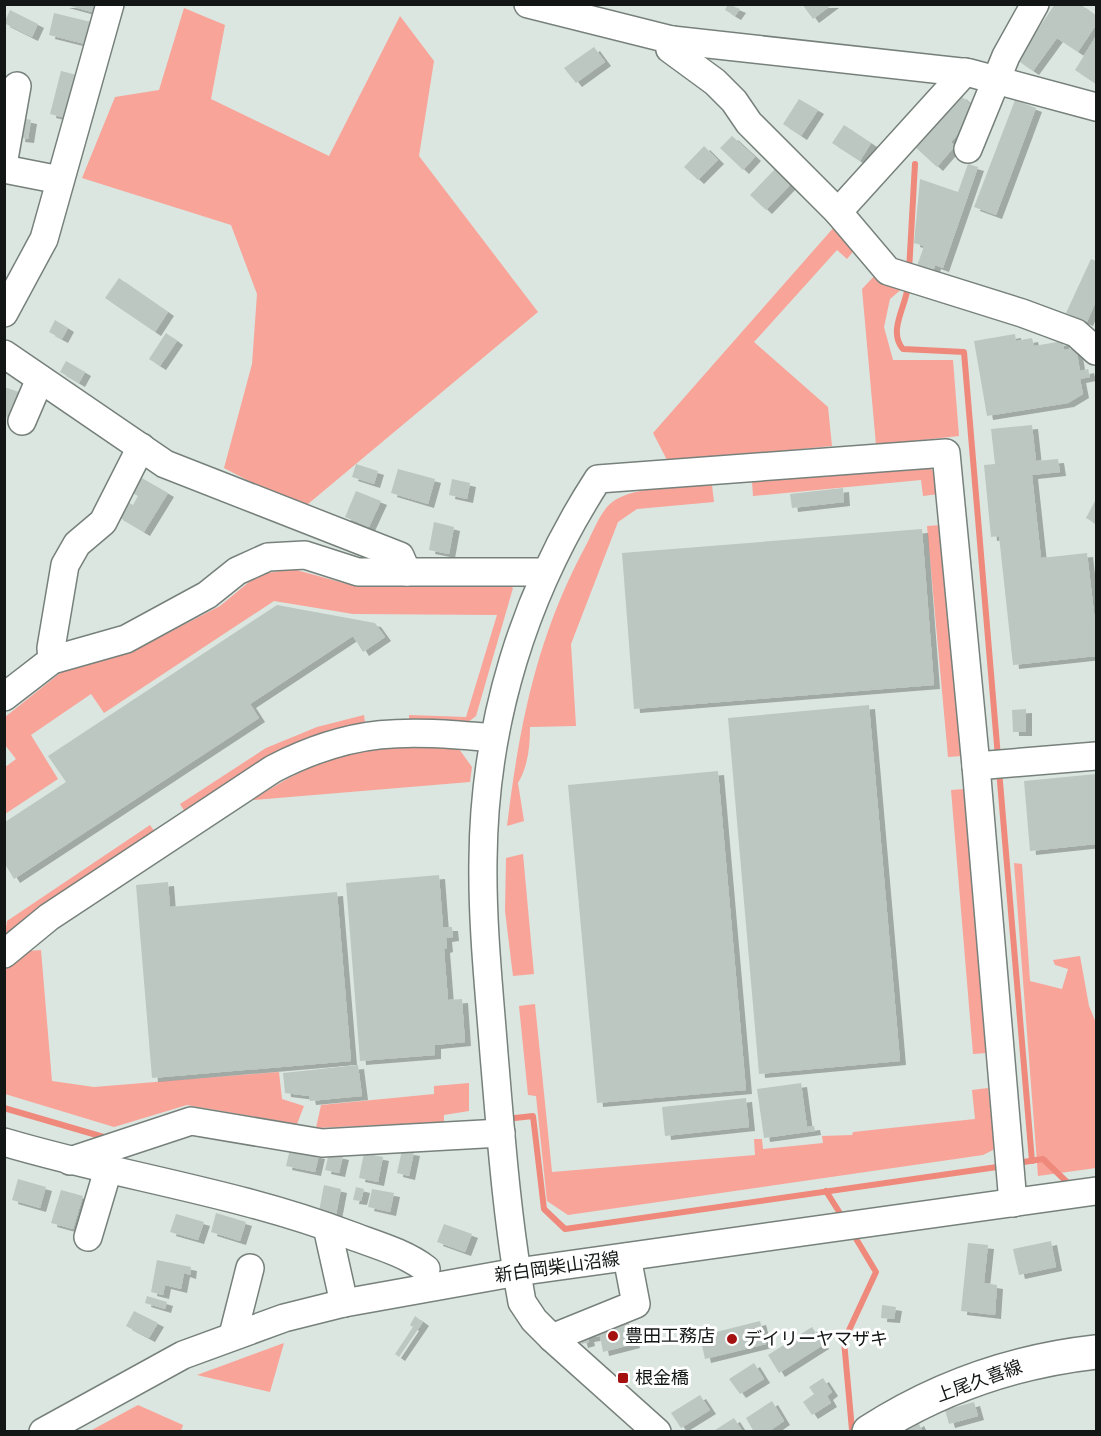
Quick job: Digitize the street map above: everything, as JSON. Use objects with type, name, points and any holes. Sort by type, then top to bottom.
[{"type":"main road","name":"上尾久喜線","points":[[870,1431],[907,1409],[986,1374],[1040,1360],[1096,1352]]},
{"type":"street","points":[[4,313],[44,239],[110,4]]},
{"type":"street","points":[[528,4],[672,39],[965,72],[1096,107]]},
{"type":"street","points":[[968,149],[1006,56],[1035,4]]},
{"type":"street","points":[[672,39],[670,50],[716,82],[734,101],[749,123],[838,212],[888,271],[1076,333],[1096,351]]},
{"type":"street","points":[[838,212],[965,72]]},
{"type":"street","points":[[4,159],[16,86]]},
{"type":"street","points":[[4,169],[60,180]]},
{"type":"street","points":[[4,354],[165,464],[400,556],[406,572]]},
{"type":"street","points":[[22,421],[40,378]]},
{"type":"street","points":[[52,660],[51,648],[65,565],[77,544],[103,522],[141,447]]},
{"type":"street","points":[[657,1431],[552,1338],[527,1311],[522,1302],[501,1133],[483,900],[484,820],[493,738],[516,649],[546,572],[564,535],[598,479],[946,453],[976,766],[1012,1203]]},
{"type":"street","points":[[4,697],[52,660],[126,639],[207,595],[237,571],[268,557],[305,555],[358,572],[546,572]]},
{"type":"street","points":[[4,954],[49,917],[273,769],[299,756],[353,738],[386,732],[417,731],[493,738]]},
{"type":"street","points":[[976,766],[1096,756]]},
{"type":"street","points":[[69,1161],[191,1121],[322,1143],[501,1133]]},
{"type":"street","points":[[4,1142],[69,1161],[260,1204],[327,1227],[418,1263],[426,1269]]},
{"type":"street","points":[[88,1237],[108,1170]]},
{"type":"street","name":"新白岡柴山沼線","points":[[43,1431],[155,1369],[233,1335],[344,1303],[517,1272],[1096,1191]]},
{"type":"street","points":[[327,1227],[344,1303]]},
{"type":"street","points":[[552,1338],[636,1304],[627,1257]]},
{"type":"street","points":[[233,1335],[250,1268]]},
{"type":"shaded area","points":[[184,8],[225,25],[211,99],[329,156],[400,16],[434,61],[419,156],[538,312],[302,509],[224,468],[252,364],[257,294],[231,225],[82,178],[115,97],[159,90]]},
{"type":"shaded area","points":[[835,226],[857,247],[847,259],[837,250],[754,342],[828,407],[832,446],[668,462],[653,433]]},
{"type":"shaded area","points":[[878,272],[904,287],[890,299],[884,327],[893,360],[953,360],[959,436],[876,445],[862,289]]},
{"type":"shaded area","points":[[927,466],[938,475],[939,494],[923,496],[921,480],[753,496],[752,482]]},
{"type":"shaded area","points":[[712,485],[714,502],[637,509],[618,522],[571,644],[576,726],[530,727],[528,756],[518,783],[524,821],[507,826],[517,754],[541,651],[567,584],[600,517],[616,500],[641,491]]},
{"type":"shaded area","points":[[941,525],[962,756],[948,757],[927,526]]},
{"type":"shaded area","points":[[293,569],[358,587],[510,585],[513,588],[476,716],[467,723],[409,719],[409,715],[466,717],[497,615],[353,614],[274,601],[104,713],[91,694],[31,735],[58,779],[5,814],[4,768],[16,759],[5,745],[5,717],[64,670],[129,653],[220,606],[249,582],[267,573]]},
{"type":"shaded area","points":[[364,715],[365,723],[317,736],[284,749],[185,812],[180,804],[266,748],[317,727]]},
{"type":"shaded area","points":[[407,744],[459,749],[472,767],[470,782],[253,800],[309,768],[344,756]]},
{"type":"shaded area","points":[[964,789],[986,1053],[973,1054],[951,790]]},
{"type":"shaded area","points":[[150,825],[155,832],[39,908],[5,935],[7,921]]},
{"type":"shaded area","points":[[523,854],[534,974],[513,976],[505,911],[506,858]]},
{"type":"shaded area","points":[[1014,863],[1022,864],[1030,981],[1062,989],[1068,969],[1055,965],[1053,960],[1080,956],[1089,1006],[1096,1023],[1096,1168],[1038,1176]]},
{"type":"shaded area","points":[[41,950],[52,1081],[94,1087],[279,1072],[282,1099],[304,1106],[297,1124],[187,1105],[114,1127],[5,1094],[4,971],[27,951]]},
{"type":"shaded area","points":[[535,1004],[552,1172],[755,1155],[754,1139],[762,1139],[763,1149],[823,1143],[822,1136],[852,1135],[853,1132],[975,1119],[972,1090],[988,1088],[995,1149],[983,1155],[568,1215],[547,1201],[536,1096],[528,1095],[519,1006]]},
{"type":"shaded area","points":[[469,1083],[469,1111],[444,1115],[444,1122],[316,1128],[321,1105],[434,1094],[434,1086]]},
{"type":"shaded area","points":[[284,1343],[270,1392],[197,1375]]},
{"type":"shaded area","points":[[138,1405],[183,1425],[181,1431],[90,1431]]},
{"type":"building","points":[[63,4],[91,4],[94,5],[92,12]]},
{"type":"building","points":[[728,4],[740,9],[735,16],[725,10]]},
{"type":"building","points":[[802,4],[833,4],[813,19]]},
{"type":"building","points":[[1055,4],[1080,4],[1096,16],[1096,25],[1078,52],[1057,38],[1033,71],[1017,60]]},
{"type":"building","points":[[10,10],[38,24],[32,37],[4,23]]},
{"type":"building","points":[[54,13],[91,22],[85,44],[49,35]]},
{"type":"building","points":[[1096,36],[1096,84],[1075,70]]},
{"type":"building","points":[[594,47],[605,62],[576,83],[564,68]]},
{"type":"building","points":[[61,71],[77,75],[66,118],[50,114]]},
{"type":"building","points":[[960,95],[978,111],[951,142],[955,146],[937,167],[914,146]]},
{"type":"building","points":[[799,99],[818,110],[801,136],[783,124]]},
{"type":"building","points":[[1015,100],[1036,108],[996,215],[974,207]]},
{"type":"building","points":[[21,118],[31,120],[28,139],[19,138]]},
{"type":"building","points":[[844,125],[871,143],[860,161],[832,143]]},
{"type":"building","points":[[732,136],[755,157],[743,170],[720,148]]},
{"type":"building","points":[[704,146],[718,160],[698,180],[684,167]]},
{"type":"building","points":[[968,164],[978,167],[943,268],[935,265],[933,272],[917,266],[924,246],[914,243],[920,179],[958,192]]},
{"type":"building","points":[[775,169],[791,184],[766,210],[750,195]]},
{"type":"building","points":[[1091,259],[1096,261],[1096,301],[1087,322],[1066,313]]},
{"type":"building","points":[[119,278],[168,312],[155,332],[105,298]]},
{"type":"building","points":[[55,320],[68,328],[62,339],[49,332]]},
{"type":"building","points":[[166,333],[177,341],[160,366],[149,359]]},
{"type":"building","points":[[1015,334],[1016,341],[1032,338],[1034,346],[1063,341],[1064,350],[1076,348],[1080,371],[1088,369],[1090,377],[1080,379],[1083,394],[1068,403],[987,416],[974,341]]},
{"type":"building","points":[[66,361],[85,372],[79,383],[60,372]]},
{"type":"building","points":[[4,387],[25,394],[17,420],[4,416]]},
{"type":"building","points":[[1032,425],[1036,461],[1058,459],[1060,472],[1032,475],[1041,558],[1087,553],[1096,630],[1096,656],[1013,665],[999,536],[991,537],[984,465],[995,464],[991,429]]},
{"type":"building","points":[[356,464],[378,471],[374,484],[352,477]]},
{"type":"building","points":[[398,469],[435,479],[428,504],[391,493]]},
{"type":"building","points":[[140,477],[168,493],[144,532],[117,516],[126,501],[133,505],[138,496],[131,492]]},
{"type":"building","points":[[452,479],[470,483],[467,499],[449,495]]},
{"type":"building","points":[[843,488],[844,502],[792,508],[790,494]]},
{"type":"building","points":[[356,491],[381,501],[369,527],[345,517]]},
{"type":"building","points":[[1096,499],[1096,524],[1086,518]]},
{"type":"building","points":[[434,522],[454,527],[449,554],[429,550]]},
{"type":"building","points":[[922,529],[934,685],[634,709],[622,553]]},
{"type":"building","points":[[277,605],[375,623],[385,637],[363,652],[353,636],[250,704],[259,718],[14,879],[5,864],[5,822],[66,782],[48,756]]},
{"type":"building","points":[[869,705],[900,1061],[759,1074],[728,718]]},
{"type":"building","points":[[1026,709],[1026,732],[1013,732],[1012,710]]},
{"type":"building","points":[[718,771],[746,1090],[597,1103],[568,785]]},
{"type":"building","points":[[1096,774],[1096,844],[1030,851],[1024,781]]},
{"type":"building","points":[[439,875],[443,927],[452,927],[453,937],[446,938],[447,948],[444,949],[448,1000],[462,999],[465,1042],[435,1045],[435,1055],[360,1061],[346,883]]},
{"type":"building","points":[[168,882],[170,907],[337,892],[351,1061],[152,1078],[136,885]]},
{"type":"building","points":[[358,1065],[362,1096],[310,1101],[309,1096],[285,1093],[283,1073]]},
{"type":"building","points":[[801,1083],[807,1127],[814,1126],[815,1131],[764,1138],[757,1089]]},
{"type":"building","points":[[746,1098],[749,1127],[665,1136],[662,1107]]},
{"type":"building","points":[[290,1149],[319,1155],[315,1172],[286,1166]]},
{"type":"building","points":[[402,1150],[414,1152],[409,1176],[397,1173]]},
{"type":"building","points":[[329,1153],[343,1156],[339,1173],[325,1170]]},
{"type":"building","points":[[364,1153],[383,1157],[378,1182],[359,1178]]},
{"type":"building","points":[[18,1179],[46,1187],[40,1208],[12,1200]]},
{"type":"building","points":[[324,1185],[341,1189],[336,1215],[319,1211]]},
{"type":"building","points":[[356,1187],[364,1189],[361,1201],[353,1200]]},
{"type":"building","points":[[372,1189],[394,1193],[390,1212],[368,1207]]},
{"type":"building","points":[[61,1190],[83,1196],[73,1229],[51,1223]]},
{"type":"building","points":[[216,1213],[246,1222],[240,1241],[211,1232]]},
{"type":"building","points":[[176,1214],[204,1222],[198,1240],[170,1232]]},
{"type":"building","points":[[444,1224],[472,1234],[465,1252],[437,1242]]},
{"type":"building","points":[[1051,1241],[1056,1267],[1019,1275],[1013,1249]]},
{"type":"building","points":[[968,1243],[988,1245],[984,1283],[997,1285],[995,1315],[961,1311]]},
{"type":"building","points":[[157,1260],[191,1267],[190,1275],[184,1273],[181,1289],[165,1285],[163,1295],[151,1292]]},
{"type":"building","points":[[147,1296],[167,1302],[165,1309],[145,1303]]},
{"type":"building","points":[[882,1305],[896,1307],[894,1319],[881,1318]]},
{"type":"building","points":[[134,1311],[158,1323],[149,1338],[126,1326]]},
{"type":"building","points":[[415,1316],[423,1322],[399,1357],[395,1354],[413,1327],[410,1325]]},
{"type":"building","points":[[628,1321],[634,1344],[603,1352],[600,1336],[588,1338],[589,1342],[582,1344],[579,1333]]},
{"type":"building","points":[[760,1321],[766,1344],[705,1359],[700,1336]]},
{"type":"building","points":[[812,1327],[823,1345],[779,1373],[768,1355]]},
{"type":"building","points":[[754,1363],[764,1379],[740,1394],[729,1379]]},
{"type":"building","points":[[823,1378],[832,1392],[827,1396],[831,1403],[812,1415],[803,1402],[814,1394],[809,1387]]},
{"type":"building","points":[[700,1395],[710,1410],[681,1428],[671,1413]]},
{"type":"building","points":[[772,1401],[784,1421],[768,1432],[754,1432],[746,1418]]},
{"type":"building","points":[[974,1402],[978,1416],[949,1424],[945,1410]]},
{"type":"building","points":[[734,1418],[743,1432],[712,1432]]},
{"type":"building","points":[[918,1422],[923,1432],[903,1432]]},
{"type":"waterway","points":[[909,271],[915,164]]},
{"type":"waterway","points":[[908,285],[897,326],[899,342],[903,349],[964,352],[998,757]]},
{"type":"waterway","points":[[999,770],[1032,1161]]},
{"type":"waterway","points":[[4,1108],[107,1138]]},
{"type":"waterway","points":[[506,1119],[533,1116],[544,1209],[565,1229],[1004,1166]]},
{"type":"waterway","points":[[1017,1163],[1043,1159],[1071,1186]]},
{"type":"waterway","points":[[826,1191],[843,1218]]},
{"type":"waterway","points":[[852,1232],[876,1272],[844,1341],[852,1430]]},
{"type":"place","name":"豊田工務店","points":[[613,1336]]},
{"type":"place","name":"デイリーヤマザキ","points":[[732,1339]]},
{"type":"place","name":"根金橋","points":[[623,1378]]}]
